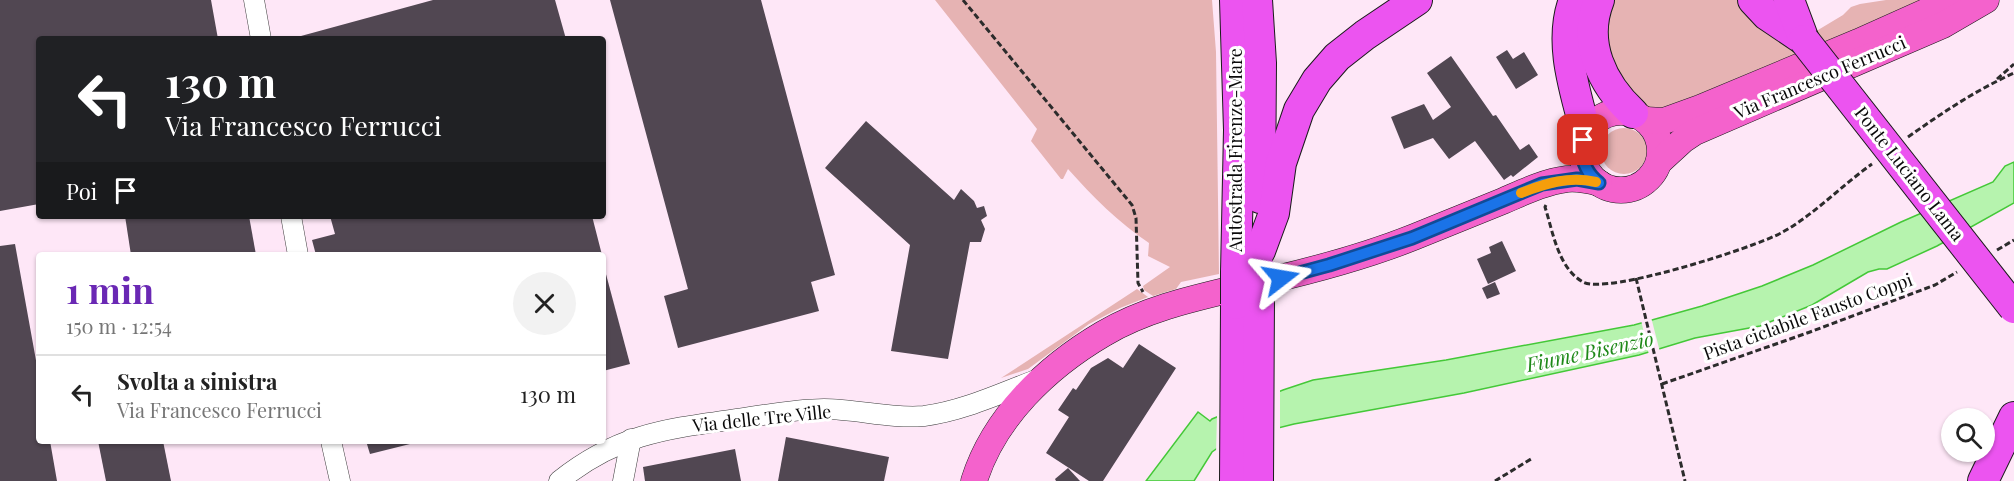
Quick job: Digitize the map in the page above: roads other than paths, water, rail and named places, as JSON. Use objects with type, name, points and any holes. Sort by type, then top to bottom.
[{"type":"highway","name":"Autostrada Firenze-Mare","points":[[1235,0],[1239,130],[1252,264]]},
{"type":"highway","name":"Autostrada Firenze-Mare","points":[[1257,0],[1261,63],[1252,264],[1248,301],[1247,391],[1243,459],[1258,481]]},
{"type":"highway","points":[[1252,264],[1274,213],[1281,162],[1299,110],[1317,80],[1337,57],[1416,0]]},
{"type":"highway","points":[[1574,0],[1567,28],[1568,51],[1584,140]]},
{"type":"highway","points":[[1599,0],[1594,18],[1593,36],[1599,66],[1614,93],[1640,117]]},
{"type":"highway","points":[[1753,0],[1767,15],[1804,40]]},
{"type":"highway","points":[[1768,0],[1804,40]]},
{"type":"highway","points":[[1776,0],[1804,40]]},
{"type":"highway","points":[[1789,0],[1804,40]]},
{"type":"highway","name":"Ponte Luciano Lama","points":[[1804,40],[2014,308]]},
{"type":"highway","points":[[1983,481],[2014,417]]},
{"type":"highway","points":[[1994,481],[2000,445]]},
{"type":"main road","name":"Via Francesco Ferrucci","points":[[1547,192],[1569,165],[1592,124],[1611,112],[1622,111],[1664,121],[1858,42],[1952,0]]},
{"type":"main road","name":"Via Francesco Ferrucci","points":[[974,481],[990,444],[1007,419],[1043,377],[1065,359],[1103,334],[1143,315],[1204,296],[1321,267],[1376,250],[1547,192],[1577,179],[1599,183],[1608,188],[1633,189],[1645,183],[1659,162],[1695,132],[1943,26],[1986,0]]},
{"type":"main road","points":[[1640,117],[1654,129],[1659,139],[1661,151],[1659,162]]},
{"type":"main road","points":[[1584,140],[1583,160],[1588,172],[1599,183]]},
{"type":"street","points":[[255,0],[261,36]]},
{"type":"street","points":[[292,219],[297,252]]},
{"type":"street","name":"Via delle Tre Ville","points":[[559,481],[605,450],[631,439],[661,431],[821,409],[880,416],[925,416],[977,402],[1043,377]]},
{"type":"street","points":[[623,481],[631,439]]},
{"type":"street","points":[[332,444],[340,481]]},
{"type":"water","name":"Fiume Bisenzio","points":[[2014,162],[2014,203],[1937,246],[1887,269],[1868,272],[1812,305],[1760,326],[1695,338],[1639,355],[1464,393],[1266,431],[1222,445],[1212,452],[1194,481],[1146,481],[1198,412],[1210,421],[1283,390],[1313,380],[1446,360],[1634,325],[1702,306],[1762,286],[1813,265],[1901,222],[1993,182],[2005,166]]}]
